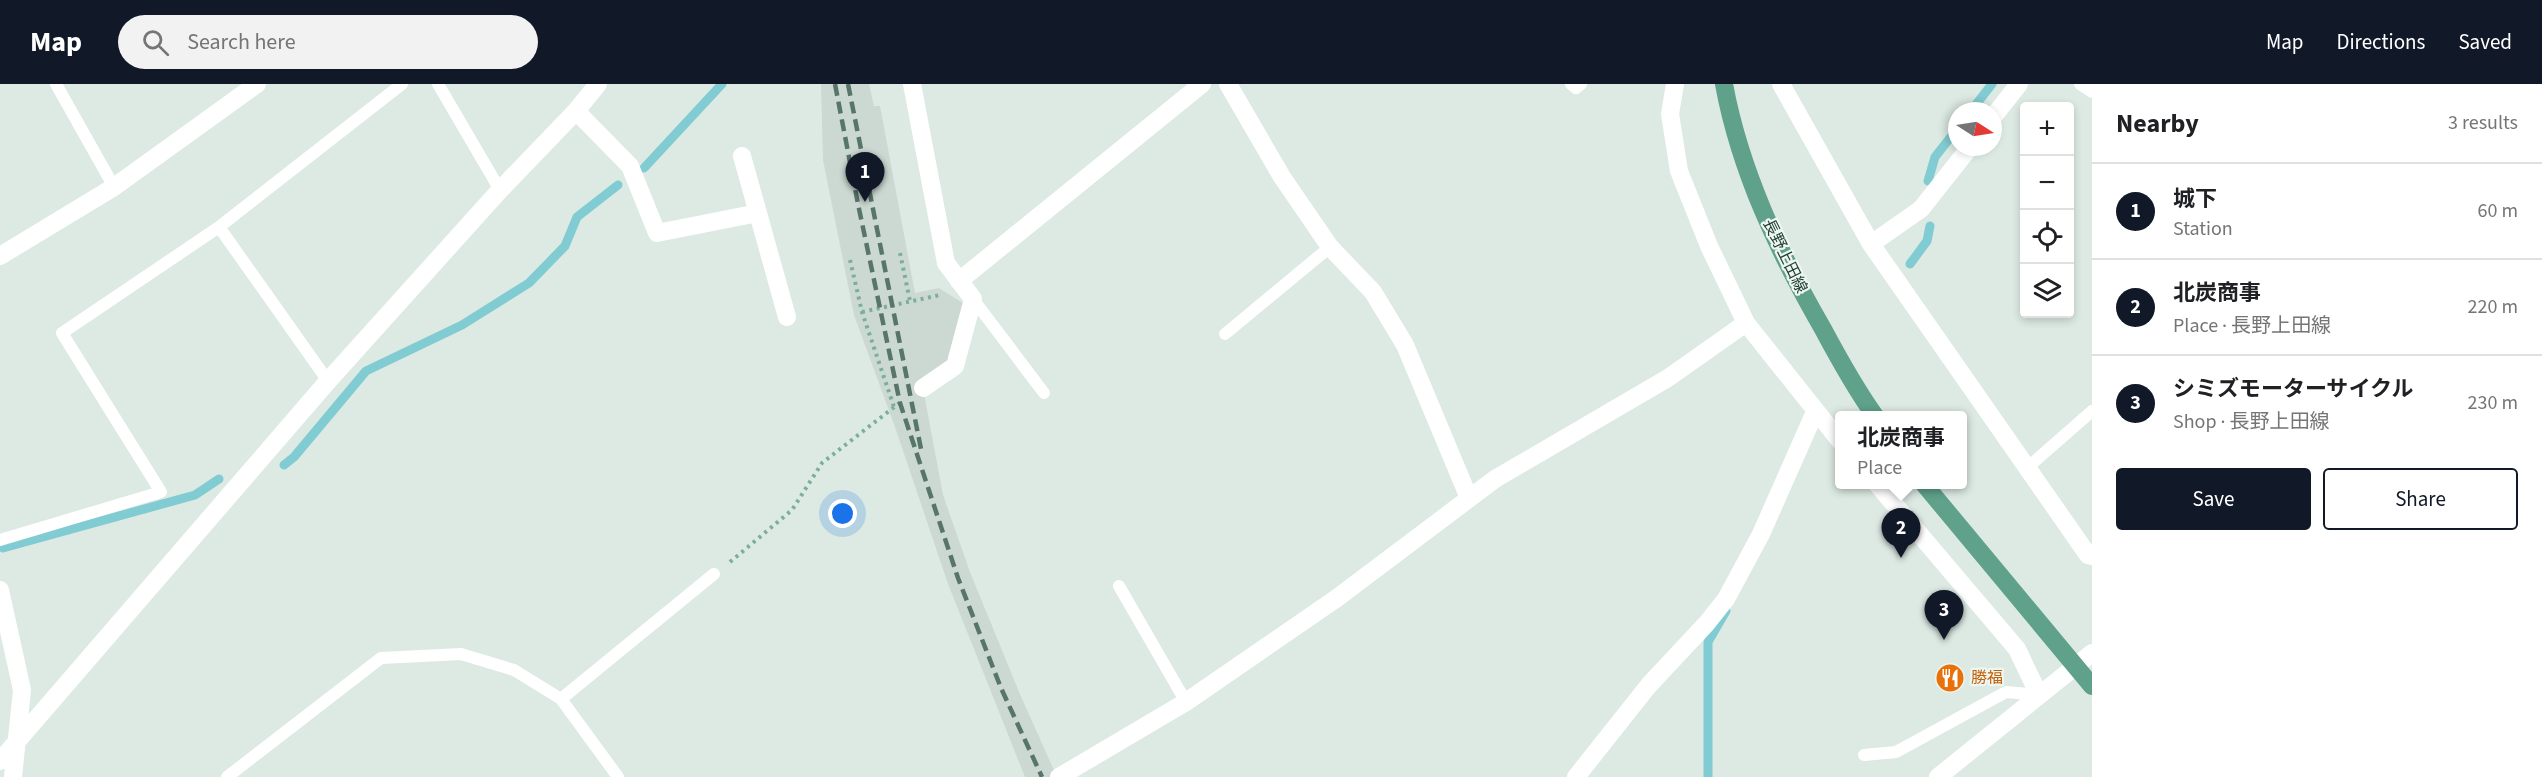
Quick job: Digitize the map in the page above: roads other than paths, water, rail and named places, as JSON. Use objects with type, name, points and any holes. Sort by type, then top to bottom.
[{"type":"main road","name":"長野上田線","points":[[1724,84],[1730,117],[1767,222],[1797,284],[1854,387],[1871,411]]},
{"type":"main road","points":[[1928,489],[2091,685]]},
{"type":"street","points":[[0,256],[114,187],[256,84]]},
{"type":"street","points":[[0,761],[328,381],[500,190],[576,111],[598,84]]},
{"type":"street","points":[[912,84],[946,262],[973,299],[955,366],[923,388]]},
{"type":"street","points":[[959,281],[1202,84]]},
{"type":"street","points":[[1228,84],[1282,177],[1330,247],[1373,292],[1405,345],[1469,498]]},
{"type":"street","points":[[1675,84],[1670,114],[1679,171],[1709,246],[1746,323],[1835,436]]},
{"type":"street","points":[[1781,84],[1872,244],[2088,555],[2092,556]]},
{"type":"street","points":[[2002,106],[2019,84]]},
{"type":"street","points":[[576,111],[630,166],[657,233],[758,213]]},
{"type":"street","points":[[742,156],[787,317]]},
{"type":"street","points":[[1872,244],[1921,210],[1963,156]]},
{"type":"street","points":[[1059,777],[1186,702],[1338,598],[1495,480],[1668,378],[1746,323]]},
{"type":"street","points":[[1576,777],[1649,686],[1726,599],[1761,534],[1815,412]]},
{"type":"street","points":[[1881,489],[2017,649],[2039,695]]},
{"type":"street","points":[[0,590],[22,690],[13,777]]},
{"type":"street","points":[[1938,777],[2092,653]]},
{"type":"lane","points":[[56,84],[114,187]]},
{"type":"lane","points":[[0,540],[161,492],[62,333],[219,227],[402,84]]},
{"type":"lane","points":[[438,84],[500,190]]},
{"type":"lane","points":[[1571,84],[1576,88],[1581,84]]},
{"type":"lane","points":[[2080,84],[2092,92]]},
{"type":"lane","points":[[219,227],[328,381]]},
{"type":"lane","points":[[1225,334],[1330,247]]},
{"type":"lane","points":[[973,299],[1044,393]]},
{"type":"lane","points":[[2027,468],[2092,411]]},
{"type":"lane","points":[[561,699],[714,574]]},
{"type":"lane","points":[[1119,586],[1186,702]]},
{"type":"lane","points":[[227,777],[381,658],[461,654],[514,670],[561,699],[618,777]]},
{"type":"lane","points":[[1864,755],[1896,752],[2006,692],[2039,695]]},
{"type":"waterway","points":[[644,168],[722,84]]},
{"type":"waterway","points":[[1978,102],[1992,84]]},
{"type":"waterway","points":[[1928,181],[1935,157],[1948,140]]},
{"type":"waterway","points":[[284,465],[294,457],[366,371],[462,325],[529,283],[565,246],[577,217],[618,185]]},
{"type":"waterway","points":[[1910,264],[1927,241],[1930,226]]},
{"type":"waterway","points":[[3,548],[195,495],[219,479]]},
{"type":"waterway","points":[[1708,777],[1708,642],[1726,611]]},
{"type":"railway","points":[[835,84],[900,403],[958,578],[1001,688],[1042,777]]},
{"type":"railway","points":[[848,84],[921,449]]},
{"type":"place","name":"城下","points":[[865,202]]},
{"type":"place","name":"北炭商事","points":[[1901,558]]},
{"type":"place","name":"シミズモーターサイクル","points":[[1944,640]]},
{"type":"place","name":"勝福","points":[[1950,678]]}]
